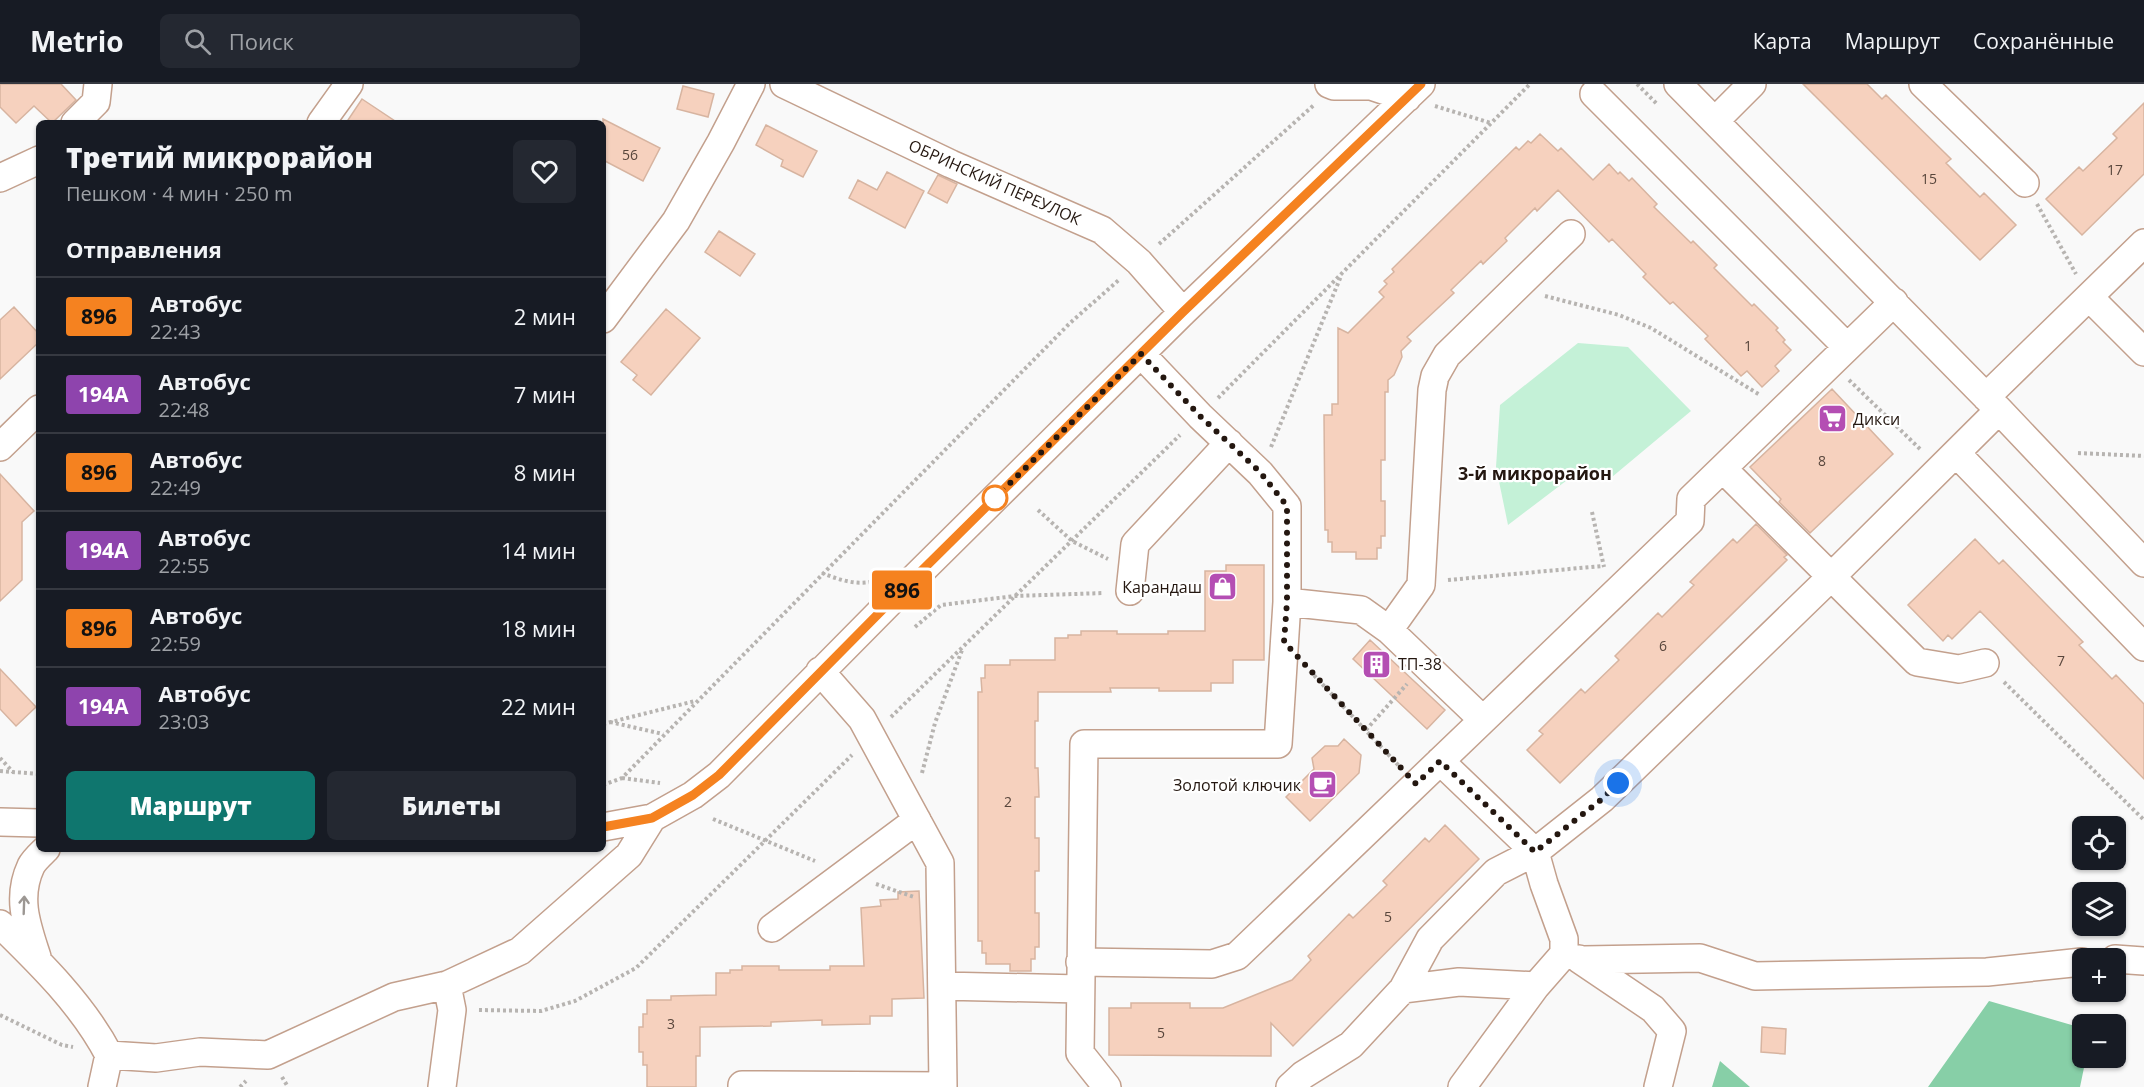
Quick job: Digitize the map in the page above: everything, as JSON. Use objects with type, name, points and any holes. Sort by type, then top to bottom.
[{"type":"street","points":[[78,120],[96,102],[98,84]]},
{"type":"street","points":[[323,120],[349,84]]},
{"type":"street","points":[[606,315],[676,221],[751,84]]},
{"type":"street","name":"ОБРИНСКИЙ ПЕРЕУЛОК","points":[[784,84],[951,164],[1102,230],[1139,262],[1183,312]]},
{"type":"street","points":[[1678,84],[1894,302],[2144,563]]},
{"type":"street","points":[[1715,121],[1752,84]]},
{"type":"street","points":[[1923,84],[2025,183]]},
{"type":"street","points":[[1332,85],[1371,86],[1414,91]]},
{"type":"street","points":[[606,826],[652,818],[693,795],[719,775],[820,671],[1183,312],[1414,91]]},
{"type":"street","points":[[1594,94],[1839,355]]},
{"type":"street","points":[[0,178],[36,161]]},
{"type":"street","points":[[1389,630],[1421,585],[1432,390],[1435,376],[1447,356],[1571,234]]},
{"type":"street","points":[[1290,1087],[1303,1075],[1351,1045],[1403,989],[1430,939],[1496,872],[1535,852],[1602,799],[1831,578],[1949,461],[1993,404],[2089,297],[2144,243]]},
{"type":"street","points":[[2089,297],[2144,352]]},
{"type":"street","points":[[1080,962],[1212,964],[1237,956],[1690,520],[1691,499],[1894,302]]},
{"type":"street","points":[[1107,1087],[1080,1053],[1084,744],[1278,744],[1287,602],[1287,506],[1260,472],[1200,416],[1141,354]]},
{"type":"street","points":[[0,447],[36,412]]},
{"type":"street","points":[[1131,581],[1135,544],[1229,443]]},
{"type":"street","points":[[1949,461],[2144,647]]},
{"type":"street","points":[[1723,469],[1917,662],[1959,669],[1985,663]]},
{"type":"street","points":[[1287,602],[1361,610],[1389,630],[1483,720]]},
{"type":"street","points":[[742,1087],[742,1085],[943,1086],[940,863],[862,719],[820,671]]},
{"type":"street","points":[[1440,761],[1535,852],[1564,939],[1574,957],[1653,1009],[1671,1031],[1658,1087]]},
{"type":"street","points":[[109,1055],[156,1058],[200,1052],[268,1055],[394,997],[450,998],[520,951],[629,855],[652,818]]},
{"type":"street","points":[[772,928],[917,820]]},
{"type":"street","points":[[0,822],[36,823]]},
{"type":"street","points":[[38,961],[23,915],[24,889],[31,865],[43,852]]},
{"type":"street","points":[[0,924],[38,961],[95,1029],[109,1055],[102,1087]]},
{"type":"street","points":[[1462,1087],[1536,986],[1574,957],[1700,958],[1755,976],[1987,972],[2072,963]]},
{"type":"street","points":[[2126,960],[2144,961]]},
{"type":"street","points":[[1403,989],[1459,982],[1536,986]]},
{"type":"street","points":[[942,986],[1080,989]]},
{"type":"street","points":[[442,1087],[450,998]]},
{"type":"path","points":[[450,998],[541,1011],[575,1001],[636,968],[1200,416],[1530,84]]},
{"type":"path","points":[[606,784],[622,778],[1070,323],[1332,85]]},
{"type":"path","points":[[1414,91],[1491,123]]},
{"type":"path","points":[[2025,183],[2089,297]]},
{"type":"path","points":[[1260,472],[1341,274]]},
{"type":"path","points":[[1515,289],[1619,315],[1651,328],[1783,410]]},
{"type":"path","points":[[1839,355],[1949,461]]},
{"type":"path","points":[[1038,510],[1072,541],[1131,581]]},
{"type":"path","points":[[1592,512],[1611,597]]},
{"type":"path","points":[[1421,585],[1458,578],[1646,563]]},
{"type":"path","points":[[822,573],[836,579],[861,583],[872,582]]},
{"type":"path","points":[[915,627],[941,605],[1131,581]]},
{"type":"path","points":[[1284,642],[1416,784]]},
{"type":"path","points":[[921,775],[935,723],[964,646]]},
{"type":"path","points":[[1985,663],[2144,820]]},
{"type":"path","points":[[1366,730],[1425,664]]},
{"type":"path","points":[[606,722],[696,701]]},
{"type":"path","points":[[609,722],[663,734]]},
{"type":"path","points":[[0,758],[14,772]]},
{"type":"path","points":[[0,771],[36,774]]},
{"type":"path","points":[[622,778],[664,783]]},
{"type":"path","points":[[0,1015],[62,1045],[109,1055]]},
{"type":"green space","points":[[1578,343],[1628,347],[1691,411],[1612,477],[1583,468],[1508,525],[1496,467],[1500,405]]},
{"type":"green space","points":[[1989,1001],[2072,1025],[2072,1068],[2084,1068],[2080,1087],[1928,1087]]},
{"type":"green space","points":[[1720,1061],[1750,1087],[1712,1087]]},
{"type":"building","points":[[0,84],[61,84],[76,100],[55,120],[49,120],[34,106],[16,123],[0,107]]},
{"type":"building","points":[[1803,84],[1867,84],[1882,99],[1886,95],[1951,159],[1946,163],[1980,197],[1984,193],[2016,225],[1980,260]]},
{"type":"building","points":[[683,86],[714,94],[708,117],[677,109]]},
{"type":"building","points":[[362,99],[394,120],[348,120]]},
{"type":"building","points":[[2144,103],[2144,174],[2082,235],[2046,199],[2079,167],[2083,171],[2117,138],[2113,134]]},
{"type":"building","points":[[606,121],[660,148],[643,181],[606,162]]},
{"type":"building","points":[[766,125],[817,151],[803,177],[781,166],[783,160],[756,145]]},
{"type":"building","points":[[1540,134],[1558,151],[1561,148],[1593,180],[1609,164],[1629,181],[1632,178],[1657,204],[1654,207],[1691,243],[1693,241],[1717,265],[1714,268],[1778,328],[1776,330],[1785,340],[1783,342],[1791,350],[1775,366],[1779,371],[1762,387],[1747,371],[1741,376],[1705,339],[1708,336],[1673,302],[1670,304],[1643,277],[1646,274],[1612,239],[1609,242],[1558,190],[1537,211],[1535,208],[1505,238],[1507,241],[1483,264],[1481,261],[1451,290],[1454,293],[1407,337],[1411,341],[1401,351],[1402,357],[1394,375],[1388,380],[1388,392],[1385,392],[1385,460],[1381,460],[1381,501],[1385,501],[1385,536],[1381,536],[1381,548],[1377,548],[1377,559],[1356,559],[1356,552],[1332,552],[1332,542],[1328,542],[1328,530],[1325,530],[1324,415],[1332,415],[1332,404],[1338,404],[1338,328],[1348,333],[1384,297],[1379,292],[1387,284],[1384,281],[1394,272],[1392,269],[1516,147],[1519,150]]},
{"type":"building","points":[[887,172],[924,191],[905,228],[849,198],[858,180],[877,190]]},
{"type":"building","points":[[938,175],[957,184],[947,203],[928,193]]},
{"type":"building","points":[[719,231],[755,254],[740,276],[705,252]]},
{"type":"building","points":[[14,307],[36,331],[36,345],[0,379],[0,320]]},
{"type":"building","points":[[666,309],[700,338],[651,395],[633,380],[637,375],[621,362]]},
{"type":"building","points":[[1832,389],[1893,454],[1810,533],[1779,502],[1781,499],[1750,467]]},
{"type":"building","points":[[0,474],[34,511],[22,522],[22,580],[0,601]]},
{"type":"building","points":[[1756,524],[1787,555],[1784,557],[1787,560],[1560,783],[1527,750],[1543,734],[1539,731],[1581,689],[1585,693],[1619,660],[1615,656],[1658,613],[1662,617],[1694,585],[1690,582],[1733,539],[1737,543]]},
{"type":"building","points":[[1975,539],[1999,564],[2003,560],[2083,642],[2079,645],[2112,679],[2116,675],[2144,704],[2144,779],[1980,611],[1952,639],[1948,635],[1943,641],[1908,605]]},
{"type":"building","points":[[1226,565],[1264,565],[1264,660],[1233,660],[1233,683],[1211,683],[1211,691],[1110,688],[1111,692],[1038,692],[1038,721],[1035,721],[1035,768],[1038,768],[1039,797],[1035,797],[1035,838],[1039,838],[1039,871],[1035,871],[1035,913],[1039,913],[1039,947],[1035,947],[1035,959],[1031,959],[1031,971],[1010,971],[1010,964],[986,964],[986,953],[982,953],[982,941],[978,941],[978,692],[982,692],[981,678],[985,678],[985,665],[1010,665],[1010,660],[1055,660],[1055,638],[1081,635],[1081,631],[1168,634],[1168,631],[1205,631],[1205,571],[1226,571]]},
{"type":"building","points":[[1370,640],[1445,710],[1427,729],[1353,659]]},
{"type":"building","points":[[0,669],[36,707],[16,726],[0,709]]},
{"type":"building","name":"Золотой ключик","points":[[1344,739],[1361,755],[1359,773],[1310,821],[1286,797],[1314,769],[1312,758],[1325,746],[1338,746]]},
{"type":"building","points":[[1445,825],[1479,859],[1293,1046],[1271,1023],[1271,1056],[1109,1055],[1109,1008],[1131,1008],[1131,1003],[1190,1003],[1190,1008],[1223,1008],[1292,980],[1311,960],[1308,956],[1349,914],[1353,918],[1387,885],[1383,881],[1425,838],[1429,842]]},
{"type":"building","points":[[919,891],[924,998],[892,999],[892,1016],[870,1016],[870,1024],[822,1025],[822,1020],[771,1022],[771,1026],[700,1027],[700,1056],[696,1056],[696,1087],[647,1087],[647,1065],[643,1065],[643,1052],[639,1052],[639,1027],[643,1027],[643,1014],[647,1014],[647,1000],[671,1000],[671,996],[716,995],[716,973],[742,970],[742,966],[779,966],[779,970],[830,970],[830,966],[864,966],[861,908],[881,906],[880,900],[898,899],[898,892]]},
{"type":"building","points":[[1762,1027],[1786,1029],[1785,1054],[1761,1052]]},
{"type":"bus line","name":"896","points":[[606,826],[652,818],[693,795],[719,775],[820,671],[1183,312],[1421,84]]},
{"type":"place","name":"Дикси","points":[[1832,419]]},
{"type":"place","name":"Карандаш","points":[[1223,587]]},
{"type":"place","name":"ТП-38","points":[[1377,664]]},
{"type":"place","name":"Золотой ключик","points":[[1322,785]]},
{"type":"district","name":"3-й микрорайон","points":[[1535,473]]},
{"type":"route","points":[[995,498],[1141,354],[1200,416],[1260,472],[1287,506],[1287,602],[1284,642],[1416,784],[1440,761],[1535,852],[1602,799],[1618,783]]}]
